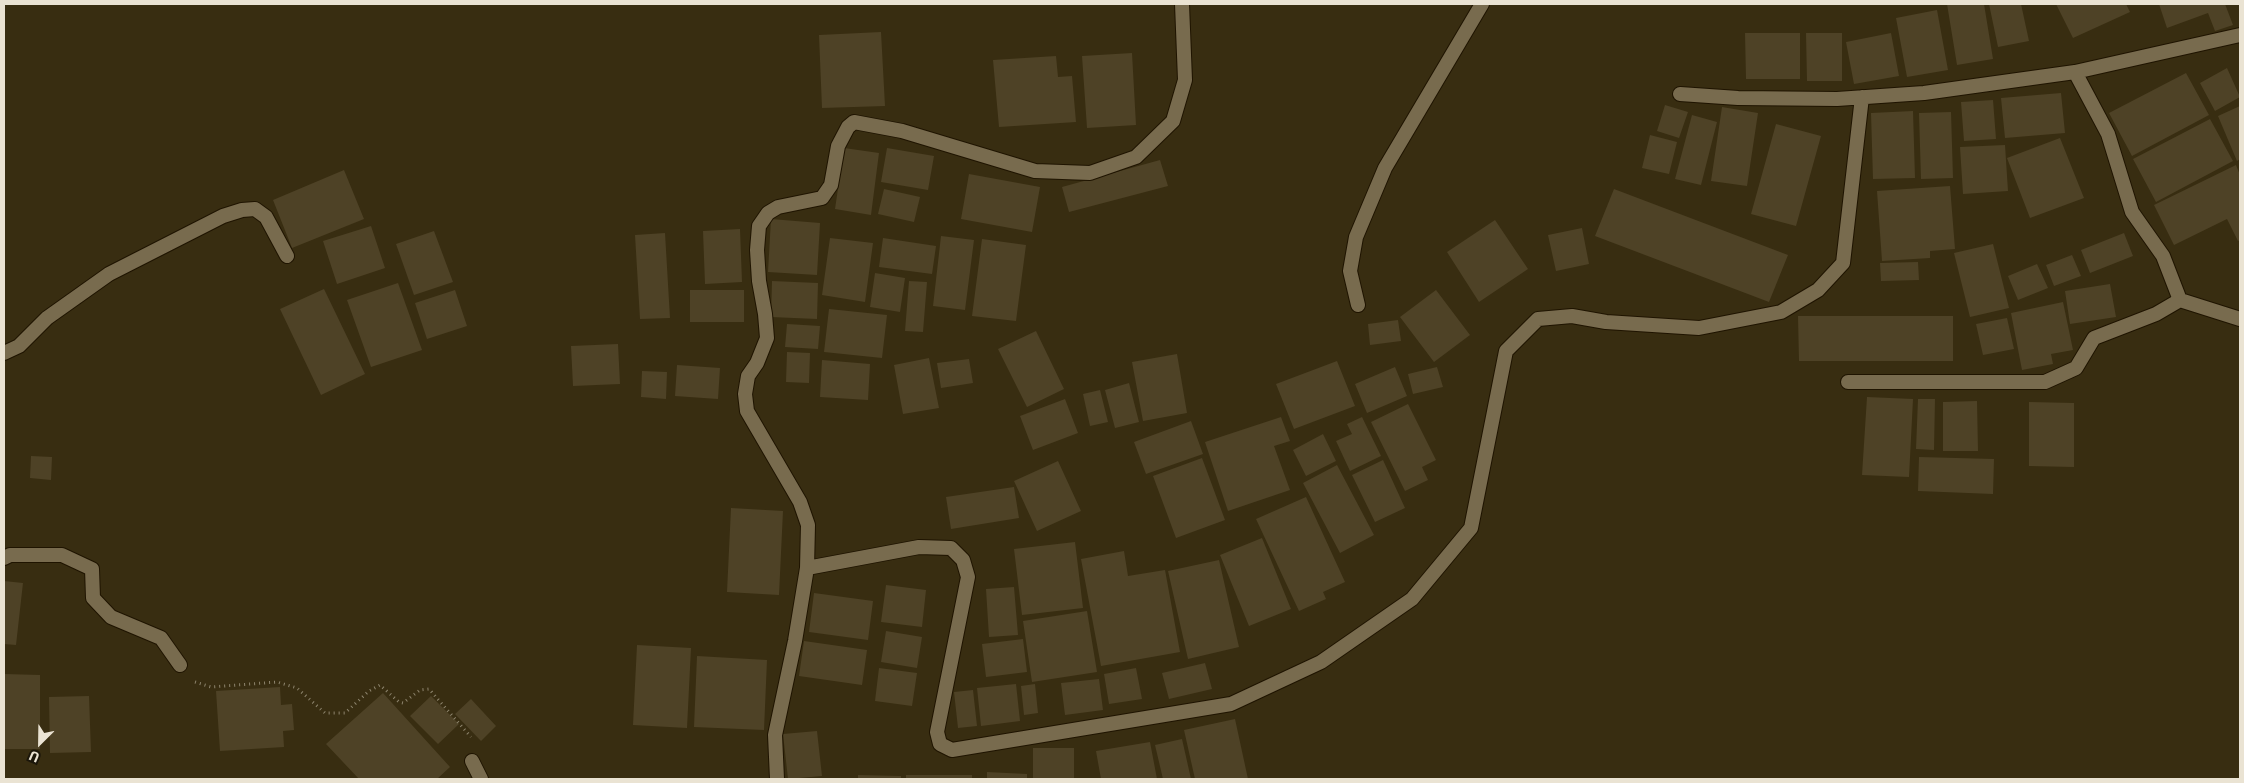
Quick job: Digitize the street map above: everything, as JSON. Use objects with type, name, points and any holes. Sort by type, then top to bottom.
[{"type":"street","points":[[777,779],[775,735],[795,641],[807,568],[808,525],[800,502],[747,411],[745,394],[748,376],[756,363],[766,338],[766,314],[759,281],[759,226],[768,212],[778,207],[822,198],[831,186],[838,146],[848,127],[854,122],[902,131],[1035,171],[1090,173],[1136,157],[1173,121],[1185,80],[1182,4]]},
{"type":"street","points":[[1358,305],[1350,271],[1356,237],[1385,168],[1482,4]]},
{"type":"street","points":[[1680,94],[1738,98],[1837,99],[1924,93],[2075,72],[2240,35]]},
{"type":"street","points":[[2075,72],[2108,134],[2132,212],[2163,256],[2180,300]]},
{"type":"street","points":[[807,568],[918,547],[951,548],[963,560],[968,577],[937,732],[940,744],[952,750],[1231,704],[1321,662],[1412,599],[1471,528],[1506,351],[1538,319],[1572,316],[1606,322],[1699,328],[1781,312],[1818,290],[1843,263],[1862,97]]},
{"type":"street","points":[[4,353],[19,346],[47,318],[109,274],[223,216],[242,210],[255,209],[266,217],[287,256]]},
{"type":"street","points":[[1848,382],[2045,382],[2076,368],[2094,338],[2156,314],[2180,300],[2240,320]]},
{"type":"street","points":[[4,558],[10,555],[62,555],[92,570],[93,598],[112,617],[161,638],[180,665]]},
{"type":"street","points":[[472,761],[481,779]]},
{"type":"path","points":[[180,665],[188,676],[198,684],[205,686],[277,682],[297,688],[325,713],[345,713],[368,691],[380,685],[399,702],[403,703],[420,690],[429,689],[466,730],[476,745],[472,761]]},
{"type":"building","points":[[1947,4],[1984,4],[1993,59],[1957,65]]},
{"type":"building","points":[[1989,4],[2021,4],[2029,41],[1998,47]]},
{"type":"building","points":[[2056,4],[2126,4],[2130,12],[2073,38]]},
{"type":"building","points":[[2159,4],[2225,4],[2233,25],[2215,31],[2208,13],[2167,28]]},
{"type":"building","points":[[1937,10],[1948,70],[1907,77],[1896,18]]},
{"type":"building","points":[[881,32],[885,106],[822,108],[819,35]]},
{"type":"building","points":[[1745,33],[1800,33],[1800,79],[1746,79]]},
{"type":"building","points":[[1806,33],[1842,33],[1842,81],[1807,81]]},
{"type":"building","points":[[1891,33],[1899,76],[1854,84],[1846,42]]},
{"type":"building","points":[[1132,53],[1136,125],[1087,128],[1082,56]]},
{"type":"building","points":[[1056,56],[1058,77],[1072,76],[1076,122],[999,127],[993,60]]},
{"type":"building","points":[[2227,68],[2240,97],[2215,111],[2200,83]]},
{"type":"building","points":[[2186,73],[2209,115],[2132,156],[2109,113]]},
{"type":"building","points":[[2061,93],[2065,133],[2005,138],[2001,98]]},
{"type":"building","points":[[1993,100],[1996,139],[1964,141],[1961,102]]},
{"type":"building","points":[[1665,105],[1688,112],[1679,138],[1657,131]]},
{"type":"building","points":[[2240,106],[2240,159],[2237,161],[2218,116]]},
{"type":"building","points":[[1722,107],[1758,113],[1747,186],[1711,181]]},
{"type":"building","points":[[1913,111],[1915,178],[1873,179],[1871,113]]},
{"type":"building","points":[[1951,112],[1953,178],[1921,179],[1919,113]]},
{"type":"building","points":[[1692,115],[1717,122],[1701,185],[1675,179]]},
{"type":"building","points":[[2210,119],[2233,161],[2156,202],[2133,159]]},
{"type":"building","points":[[1776,124],[1821,136],[1796,226],[1751,214]]},
{"type":"building","points":[[1650,135],[1677,142],[1669,174],[1642,168]]},
{"type":"building","points":[[2060,138],[2084,198],[2030,218],[2007,158]]},
{"type":"building","points":[[2005,145],[2008,191],[1963,194],[1960,147]]},
{"type":"building","points":[[844,148],[879,153],[871,215],[835,209]]},
{"type":"building","points":[[887,148],[934,156],[928,190],[881,182]]},
{"type":"building","points":[[1160,160],[1168,186],[1069,212],[1062,187]]},
{"type":"building","points":[[2236,165],[2240,175],[2240,240],[2238,241],[2227,219],[2174,245],[2154,205]]},
{"type":"building","points":[[344,170],[364,219],[292,248],[273,200]]},
{"type":"building","points":[[969,174],[1040,187],[1032,232],[961,219]]},
{"type":"building","points":[[1950,186],[1955,249],[1930,251],[1930,258],[1882,261],[1877,191]]},
{"type":"building","points":[[884,189],[920,197],[914,222],[878,214]]},
{"type":"building","points":[[1614,189],[1788,255],[1769,302],[1595,236]]},
{"type":"building","points":[[771,219],[820,223],[817,275],[768,272]]},
{"type":"building","points":[[1495,220],[1528,269],[1479,302],[1447,252]]},
{"type":"building","points":[[371,226],[385,268],[337,284],[323,241]]},
{"type":"building","points":[[1582,228],[1589,264],[1556,271],[1548,235]]},
{"type":"building","points":[[740,229],[742,282],[705,284],[703,231]]},
{"type":"building","points":[[434,231],[453,282],[414,295],[396,244]]},
{"type":"building","points":[[665,233],[670,318],[640,319],[635,235]]},
{"type":"building","points":[[2124,233],[2133,256],[2090,273],[2081,250]]},
{"type":"building","points":[[941,236],[974,240],[965,310],[933,306]]},
{"type":"building","points":[[830,238],[873,243],[865,302],[822,295]]},
{"type":"building","points":[[883,238],[936,246],[932,274],[879,267]]},
{"type":"building","points":[[982,239],[1026,245],[1016,321],[972,316]]},
{"type":"building","points":[[1993,244],[2009,308],[1970,317],[1954,253]]},
{"type":"building","points":[[2072,255],[2081,276],[2054,286],[2046,265]]},
{"type":"building","points":[[1918,262],[1919,280],[1881,281],[1880,263]]},
{"type":"building","points":[[2037,264],[2048,288],[2018,300],[2008,276]]},
{"type":"building","points":[[875,273],[905,278],[900,312],[870,307]]},
{"type":"building","points":[[772,281],[818,283],[817,319],[771,317]]},
{"type":"building","points":[[909,281],[927,282],[923,332],[905,331]]},
{"type":"building","points":[[398,283],[422,350],[371,367],[347,300]]},
{"type":"building","points":[[2110,284],[2116,317],[2070,324],[2065,291]]},
{"type":"building","points":[[324,289],[365,374],[321,395],[280,309]]},
{"type":"building","points":[[455,290],[467,326],[427,339],[415,303]]},
{"type":"building","points":[[690,290],[744,290],[744,322],[690,322]]},
{"type":"building","points":[[1436,290],[1470,335],[1434,362],[1400,317]]},
{"type":"building","points":[[2063,302],[2073,350],[2051,354],[2053,364],[2022,370],[2011,313]]},
{"type":"building","points":[[829,309],[887,315],[882,358],[824,352]]},
{"type":"building","points":[[1798,316],[1953,316],[1953,361],[1799,361]]},
{"type":"building","points":[[2007,318],[2014,349],[1983,355],[1976,324]]},
{"type":"building","points":[[1398,320],[1401,341],[1370,345],[1368,324]]},
{"type":"building","points":[[787,324],[820,326],[818,349],[785,347]]},
{"type":"building","points":[[1036,331],[1064,389],[1027,407],[998,349]]},
{"type":"building","points":[[618,344],[620,384],[573,386],[571,346]]},
{"type":"building","points":[[787,352],[810,353],[809,383],[786,382]]},
{"type":"building","points":[[1177,354],[1187,413],[1143,421],[1132,362]]},
{"type":"building","points":[[929,358],[939,408],[903,414],[894,365]]},
{"type":"building","points":[[969,359],[973,383],[941,388],[937,363]]},
{"type":"building","points":[[822,360],[870,364],[868,400],[820,397]]},
{"type":"building","points":[[1337,361],[1355,406],[1294,429],[1276,384]]},
{"type":"building","points":[[677,365],[720,368],[718,399],[675,396]]},
{"type":"building","points":[[1395,367],[1407,396],[1367,413],[1355,384]]},
{"type":"building","points":[[1437,367],[1443,387],[1413,394],[1408,374]]},
{"type":"building","points":[[642,371],[667,372],[666,399],[641,397]]},
{"type":"building","points":[[1129,383],[1139,422],[1115,428],[1105,390]]},
{"type":"building","points":[[1100,390],[1108,422],[1090,426],[1083,394]]},
{"type":"building","points":[[1867,397],[1913,399],[1909,477],[1862,475]]},
{"type":"building","points":[[1065,399],[1078,433],[1033,450],[1020,416]]},
{"type":"building","points":[[1918,399],[1935,399],[1934,450],[1916,449]]},
{"type":"building","points":[[1977,401],[1978,451],[1943,451],[1943,402]]},
{"type":"building","points":[[2029,402],[2074,403],[2074,467],[2029,466]]},
{"type":"building","points":[[1408,404],[1436,460],[1422,467],[1428,480],[1405,491],[1371,422]]},
{"type":"building","points":[[1281,417],[1290,441],[1274,446],[1290,490],[1228,511],[1205,442]]},
{"type":"building","points":[[1362,417],[1381,456],[1350,471],[1336,441],[1352,434],[1347,424]]},
{"type":"building","points":[[1191,421],[1203,454],[1146,474],[1134,442]]},
{"type":"building","points":[[1323,434],[1336,461],[1306,476],[1293,450]]},
{"type":"building","points":[[31,456],[52,457],[51,480],[30,478]]},
{"type":"building","points":[[1919,457],[1994,459],[1993,494],[1918,491]]},
{"type":"building","points":[[1202,458],[1225,520],[1176,538],[1153,476]]},
{"type":"building","points":[[1383,460],[1405,508],[1375,522],[1352,475]]},
{"type":"building","points":[[1058,461],[1081,511],[1037,531],[1014,481]]},
{"type":"building","points":[[1337,465],[1374,535],[1340,553],[1303,483]]},
{"type":"building","points":[[1014,487],[1019,518],[951,529],[946,497]]},
{"type":"building","points":[[1306,497],[1345,582],[1323,592],[1326,599],[1299,611],[1256,519]]},
{"type":"building","points":[[731,508],[783,511],[779,595],[727,592]]},
{"type":"building","points":[[1262,538],[1291,609],[1249,626],[1220,555]]},
{"type":"building","points":[[1075,542],[1083,608],[1022,615],[1014,549]]},
{"type":"building","points":[[1124,551],[1128,576],[1165,570],[1180,652],[1101,666],[1081,559]]},
{"type":"building","points":[[1219,560],[1239,647],[1188,659],[1168,571]]},
{"type":"building","points":[[4,581],[23,583],[16,645],[4,644]]},
{"type":"building","points":[[886,585],[926,590],[922,627],[881,622]]},
{"type":"building","points":[[1014,587],[1018,635],[989,637],[986,589]]},
{"type":"building","points":[[814,593],[873,601],[868,640],[809,632]]},
{"type":"building","points":[[1087,611],[1097,672],[1032,682],[1023,621]]},
{"type":"building","points":[[886,631],[922,637],[917,668],[881,662]]},
{"type":"building","points":[[1023,639],[1027,672],[986,677],[982,644]]},
{"type":"building","points":[[804,641],[867,650],[862,685],[799,676]]},
{"type":"building","points":[[637,645],[691,648],[687,728],[633,725]]},
{"type":"building","points":[[697,656],[767,660],[764,730],[694,727]]},
{"type":"building","points":[[1205,663],[1212,689],[1169,699],[1162,673]]},
{"type":"building","points":[[879,668],[917,673],[912,706],[875,701]]},
{"type":"building","points":[[1136,668],[1142,699],[1109,704],[1104,674]]},
{"type":"building","points":[[4,674],[40,675],[40,749],[4,749]]},
{"type":"building","points":[[1099,679],[1103,710],[1065,715],[1061,683]]},
{"type":"building","points":[[1016,684],[1020,721],[981,726],[977,688]]},
{"type":"building","points":[[1035,684],[1038,713],[1024,715],[1021,686]]},
{"type":"building","points":[[280,687],[281,705],[292,704],[294,730],[283,731],[284,747],[220,751],[216,691]]},
{"type":"building","points":[[973,690],[977,726],[958,728],[954,692]]},
{"type":"building","points":[[383,693],[450,767],[437,779],[359,779],[326,744]]},
{"type":"building","points":[[89,696],[91,752],[50,753],[49,697]]},
{"type":"building","points":[[431,696],[459,724],[438,744],[410,716]]},
{"type":"building","points":[[471,699],[496,726],[481,741],[455,714]]},
{"type":"building","points":[[1235,719],[1248,779],[1195,779],[1184,730]]},
{"type":"building","points":[[817,731],[822,776],[788,779],[783,734]]},
{"type":"building","points":[[1182,739],[1191,779],[1163,779],[1155,745]]},
{"type":"building","points":[[1150,742],[1157,779],[1101,779],[1096,751]]},
{"type":"building","points":[[1033,748],[1074,748],[1074,779],[1033,779]]},
{"type":"building","points":[[987,772],[1027,774],[1027,779],[987,779]]},
{"type":"building","points":[[858,775],[901,776],[901,779],[858,779]]},
{"type":"building","points":[[906,775],[972,775],[972,779],[906,779]]}]
